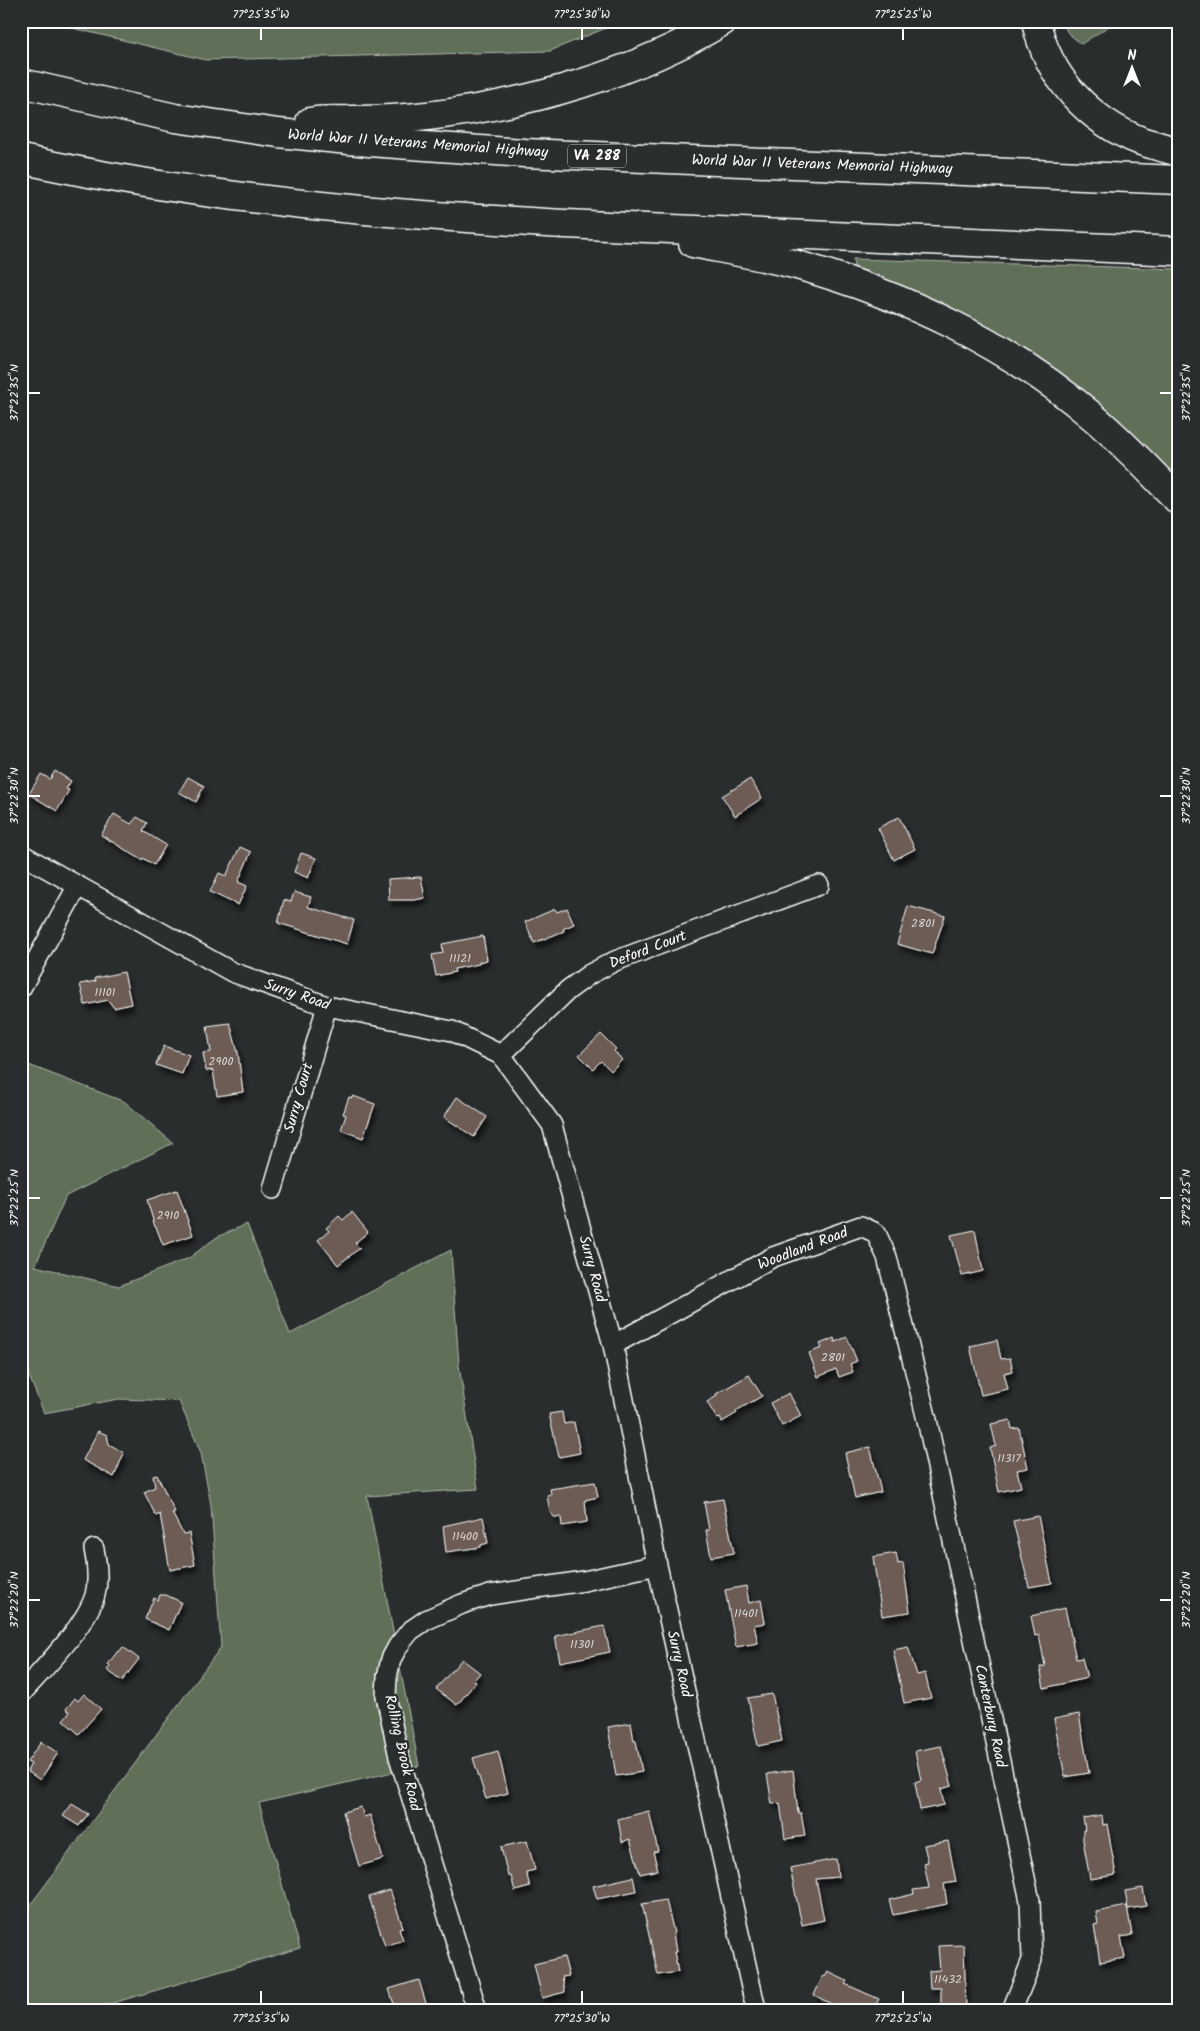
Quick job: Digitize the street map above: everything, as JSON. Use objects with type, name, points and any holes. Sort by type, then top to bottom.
[{"type":"highway","points":[[278,133],[312,121],[391,120],[518,100],[575,85],[622,69],[678,46],[723,21]]},
{"type":"highway","points":[[1036,21],[1047,58],[1075,97],[1095,115],[1117,130],[1142,141],[1179,152]]},
{"type":"highway","name":"World War II Veterans Memorial Highway","points":[[21,83],[175,118],[278,133],[369,142],[524,153],[1179,180]]},
{"type":"highway","points":[[21,159],[210,193],[307,206],[423,216],[621,227],[1179,251]]},
{"type":"highway","points":[[621,227],[805,268],[851,282],[905,303],[958,328],[1005,354],[1050,383],[1085,410],[1132,452],[1179,501]]},
{"type":"street","name":"Surry Road","points":[[21,854],[232,972],[326,1006],[452,1031],[501,1054],[552,1125],[613,1345],[657,1565],[755,2005],[758,2010]]},
{"type":"street","name":"Deford Court","points":[[501,1054],[568,990],[590,974],[615,961],[819,885]]},
{"type":"street","points":[[21,988],[77,886]]},
{"type":"street","name":"Surry Court","points":[[273,1189],[326,1006]]},
{"type":"street","name":"Woodland Road","points":[[613,1345],[773,1257],[861,1226],[876,1233],[887,1257],[927,1420]]},
{"type":"street","name":"Canterbury Road","points":[[927,1420],[1030,1901],[1032,1960],[1012,2010]]},
{"type":"street","points":[[21,1694],[56,1654],[88,1611],[95,1594],[98,1571],[94,1549]]},
{"type":"street","name":"Rolling Brook Road","points":[[477,2010],[399,1757],[386,1696],[387,1677],[392,1659],[398,1646],[410,1631],[426,1620],[462,1604],[490,1595],[584,1581],[657,1565]]},
{"type":"green space","points":[[43,21],[623,21],[550,51],[206,60]]},
{"type":"green space","points":[[1061,21],[1117,21],[1081,44],[1068,33]]},
{"type":"green space","points":[[853,259],[1179,269],[1179,482],[1089,395],[1007,340],[893,282],[854,267]]},
{"type":"green space","points":[[21,1062],[125,1102],[173,1143],[66,1196],[35,1266],[119,1286],[189,1258],[217,1237],[247,1224],[290,1334],[451,1250],[459,1365],[478,1489],[367,1496],[419,1766],[259,1803],[300,1948],[89,2010],[21,2010],[21,1921],[23,1915],[221,1647],[211,1505],[201,1453],[179,1401],[119,1399],[44,1413],[21,1356]]},
{"type":"building","points":[[55,771],[71,781],[66,789],[69,790],[57,811],[29,794],[41,774],[50,779]]},
{"type":"building","points":[[188,777],[204,786],[196,802],[179,792]]},
{"type":"building","points":[[750,779],[762,798],[735,816],[722,796]]},
{"type":"building","points":[[114,814],[131,824],[137,817],[147,823],[143,831],[166,845],[154,865],[143,858],[142,860],[101,835]]},
{"type":"building","points":[[899,817],[915,849],[894,860],[878,828]]},
{"type":"building","points":[[240,847],[251,852],[238,882],[247,886],[238,905],[210,892],[219,873],[226,876]]},
{"type":"building","points":[[301,853],[316,858],[308,878],[294,872]]},
{"type":"building","points":[[421,877],[425,898],[389,900],[388,879]]},
{"type":"building","points":[[294,892],[311,897],[308,907],[354,920],[347,944],[278,923],[284,900],[291,902]]},
{"type":"building","points":[[908,906],[945,916],[932,954],[897,944]]},
{"type":"building","points":[[567,908],[574,924],[563,929],[564,931],[534,943],[525,922],[555,909],[557,912]]},
{"type":"building","points":[[483,936],[487,960],[479,962],[479,964],[454,969],[455,972],[436,976],[432,955],[443,953],[442,944]]},
{"type":"building","points":[[124,972],[131,1004],[114,1008],[108,1000],[85,1005],[80,984],[96,981],[95,978]]},
{"type":"building","points":[[230,1023],[238,1053],[243,1092],[217,1096],[213,1070],[206,1071],[203,1053],[211,1052],[207,1026]]},
{"type":"building","points":[[601,1034],[616,1049],[614,1051],[622,1060],[611,1071],[601,1061],[593,1069],[579,1055]]},
{"type":"building","points":[[164,1046],[189,1055],[182,1074],[156,1065]]},
{"type":"building","points":[[353,1096],[375,1104],[363,1138],[341,1130],[346,1115],[343,1114],[349,1097],[352,1098]]},
{"type":"building","points":[[457,1097],[487,1117],[474,1137],[444,1117]]},
{"type":"building","points":[[177,1190],[193,1235],[163,1245],[155,1227],[147,1200]]},
{"type":"building","points":[[352,1212],[368,1232],[355,1243],[360,1248],[338,1265],[318,1240],[329,1231],[326,1228],[339,1216],[343,1220]]},
{"type":"building","points":[[975,1230],[983,1271],[962,1276],[951,1235]]},
{"type":"building","points":[[847,1337],[857,1361],[850,1364],[853,1372],[839,1377],[836,1369],[818,1377],[809,1353],[822,1348],[820,1344],[834,1338],[835,1342]]},
{"type":"building","points":[[997,1340],[1001,1359],[1010,1358],[1013,1371],[1004,1373],[1008,1389],[981,1395],[970,1346]]},
{"type":"building","points":[[749,1375],[762,1396],[736,1411],[737,1413],[722,1422],[720,1418],[717,1419],[707,1402],[717,1396],[716,1394]]},
{"type":"building","points":[[789,1393],[801,1416],[782,1426],[770,1403]]},
{"type":"building","points":[[562,1412],[564,1424],[574,1422],[580,1453],[559,1457],[549,1414]]},
{"type":"building","points":[[1010,1420],[1012,1429],[1019,1428],[1028,1468],[1017,1470],[1021,1487],[999,1492],[990,1448],[996,1446],[991,1424]]},
{"type":"building","points":[[98,1431],[107,1435],[109,1444],[124,1453],[114,1477],[83,1460]]},
{"type":"building","points":[[870,1447],[881,1492],[855,1498],[845,1453]]},
{"type":"building","points":[[157,1475],[175,1512],[172,1513],[183,1534],[189,1533],[195,1565],[170,1570],[160,1514],[156,1516],[144,1492],[155,1487],[153,1476]]},
{"type":"building","points":[[595,1482],[598,1497],[585,1500],[587,1522],[562,1526],[561,1517],[554,1517],[550,1512],[547,1495],[551,1494],[550,1489]]},
{"type":"building","points":[[723,1499],[734,1553],[711,1557],[706,1530],[709,1530],[704,1502]]},
{"type":"building","points":[[1038,1516],[1052,1583],[1029,1587],[1013,1521]]},
{"type":"building","points":[[483,1517],[488,1543],[481,1545],[481,1547],[446,1552],[443,1526]]},
{"type":"building","points":[[896,1553],[898,1564],[903,1563],[910,1612],[882,1616],[873,1557]]},
{"type":"building","points":[[746,1586],[749,1603],[761,1600],[765,1623],[754,1625],[758,1643],[736,1647],[725,1590]]},
{"type":"building","points":[[160,1595],[166,1595],[181,1602],[169,1630],[145,1619],[154,1598],[158,1600]]},
{"type":"building","points":[[1065,1608],[1076,1659],[1082,1658],[1087,1678],[1044,1688],[1040,1667],[1045,1666],[1039,1635],[1035,1636],[1031,1616]]},
{"type":"building","points":[[604,1626],[610,1652],[560,1662],[555,1636]]},
{"type":"building","points":[[123,1647],[139,1659],[122,1681],[107,1670],[110,1666],[108,1664]]},
{"type":"building","points":[[908,1647],[917,1675],[925,1673],[931,1698],[904,1703],[893,1650]]},
{"type":"building","points":[[462,1659],[480,1673],[474,1680],[476,1682],[457,1705],[436,1689]]},
{"type":"building","points":[[84,1694],[101,1709],[79,1734],[63,1720],[70,1712],[66,1709],[75,1698],[78,1701]]},
{"type":"building","points":[[772,1694],[782,1741],[758,1746],[748,1698]]},
{"type":"building","points":[[1079,1714],[1089,1773],[1065,1777],[1054,1719]]},
{"type":"building","points":[[631,1723],[642,1772],[616,1776],[608,1727]]},
{"type":"building","points":[[41,1742],[58,1753],[40,1780],[27,1771],[31,1764],[27,1762]]},
{"type":"building","points":[[941,1746],[952,1786],[941,1789],[944,1805],[920,1810],[915,1782],[921,1780],[915,1751]]},
{"type":"building","points":[[498,1751],[508,1793],[486,1799],[473,1758]]},
{"type":"building","points":[[793,1770],[798,1813],[801,1813],[805,1836],[785,1839],[780,1803],[772,1804],[767,1774]]},
{"type":"building","points":[[72,1804],[88,1814],[79,1826],[63,1816]]},
{"type":"building","points":[[361,1807],[364,1817],[370,1815],[383,1859],[359,1866],[343,1812]]},
{"type":"building","points":[[649,1811],[658,1851],[653,1852],[658,1870],[640,1874],[630,1839],[622,1842],[618,1819]]},
{"type":"building","points":[[1102,1815],[1103,1825],[1107,1824],[1116,1875],[1090,1879],[1083,1840],[1083,1830],[1085,1830],[1083,1818]]},
{"type":"building","points":[[527,1841],[535,1870],[526,1872],[530,1887],[515,1891],[511,1876],[508,1876],[501,1847]]},
{"type":"building","points":[[948,1841],[956,1882],[944,1884],[947,1904],[893,1915],[889,1900],[914,1894],[913,1890],[929,1888],[924,1863],[928,1862],[924,1845]]},
{"type":"building","points":[[836,1859],[838,1877],[816,1879],[824,1920],[802,1925],[790,1868]]},
{"type":"building","points":[[633,1877],[636,1891],[597,1899],[593,1886]]},
{"type":"building","points":[[1143,1888],[1146,1906],[1128,1909],[1125,1891]]},
{"type":"building","points":[[390,1890],[403,1927],[399,1928],[403,1940],[385,1946],[369,1897]]},
{"type":"building","points":[[666,1900],[674,1933],[676,1952],[674,1952],[678,1972],[658,1975],[642,1904]]},
{"type":"building","points":[[1127,1906],[1132,1935],[1121,1937],[1125,1958],[1100,1962],[1094,1925],[1098,1924],[1096,1912]]},
{"type":"building","points":[[964,1945],[966,2010],[941,2010],[941,1988],[930,1988],[929,1971],[940,1970],[938,1946]]},
{"type":"building","points":[[564,1957],[569,1976],[562,1977],[565,1992],[542,1998],[534,1964]]},
{"type":"building","points":[[828,1972],[847,1981],[845,1984],[879,1999],[873,2010],[843,2010],[814,1995],[823,1976],[825,1977]]},
{"type":"building","points":[[419,1980],[428,2010],[396,2010],[389,1989]]}]
